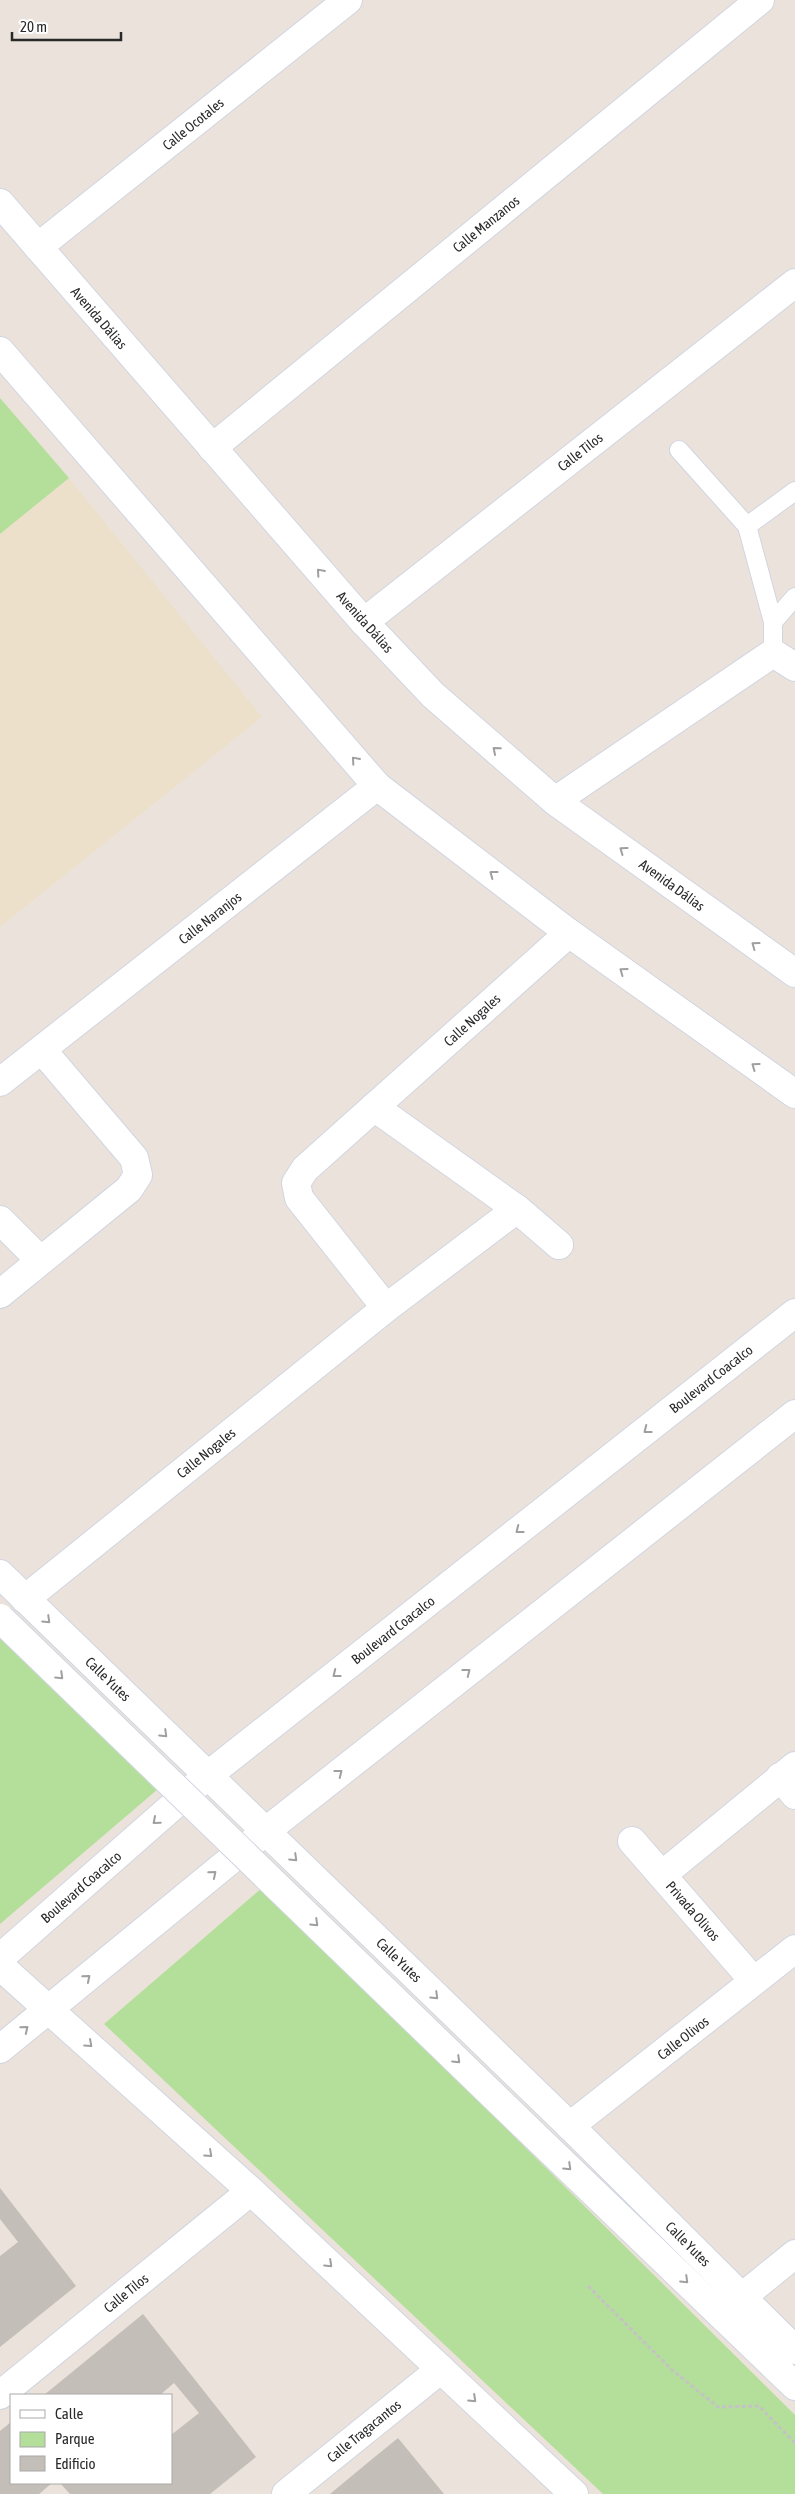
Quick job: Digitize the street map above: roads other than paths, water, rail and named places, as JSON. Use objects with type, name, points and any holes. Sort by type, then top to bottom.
[{"type":"main road","name":"Calle Ocotales","points":[[38,247],[348,0]]},
{"type":"main road","name":"Calle Manzanos","points":[[212,448],[760,0]]},
{"type":"main road","name":"Avenida Dálias","points":[[0,203],[364,622],[433,695],[555,801],[795,973]]},
{"type":"main road","name":"Calle Tilos","points":[[364,622],[795,283]]},
{"type":"main road","points":[[0,351],[377,786],[569,933],[795,1094]]},
{"type":"main road","points":[[555,801],[784,660]]},
{"type":"main road","name":"Calle Naranjos","points":[[0,1082],[377,786]]},
{"type":"main road","name":"Calle Nogales","points":[[386,1308],[299,1198],[296,1183],[305,1169],[569,933]]},
{"type":"main road","points":[[0,1294],[129,1188],[138,1175],[134,1158],[42,1050]]},
{"type":"main road","points":[[374,1107],[517,1209],[559,1245]]},
{"type":"main road","name":"Calle Nogales","points":[[26,1599],[386,1308],[517,1209]]},
{"type":"main road","points":[[0,1220],[40,1260]]},
{"type":"main road","name":"Boulevard Coacalco","points":[[0,1958],[207,1776],[795,1313]]},
{"type":"main road","points":[[0,2049],[266,1831],[795,1414]]},
{"type":"main road","name":"Calle Yutes","points":[[0,1574],[570,2126],[795,2350]]},
{"type":"main road","name":"Calle Yutes","points":[[0,1618],[795,2386]]},
{"type":"main road","points":[[662,1875],[790,1779]]},
{"type":"main road","name":"Privada Olivos","points":[[632,1841],[754,1982]]},
{"type":"main road","name":"Calle Olivos","points":[[570,2126],[795,1949]]},
{"type":"main road","points":[[0,1966],[50,2009],[251,2192],[574,2494]]},
{"type":"main road","name":"Calle Tilos","points":[[0,2396],[251,2192]]},
{"type":"main road","points":[[742,2297],[795,2254]]},
{"type":"main road","name":"Calle Tragacantos","points":[[286,2494],[441,2369]]},
{"type":"lane","points":[[679,450],[747,526],[784,660]]},
{"type":"lane","points":[[747,526],[795,491]]},
{"type":"lane","points":[[773,622],[795,597]]}]
